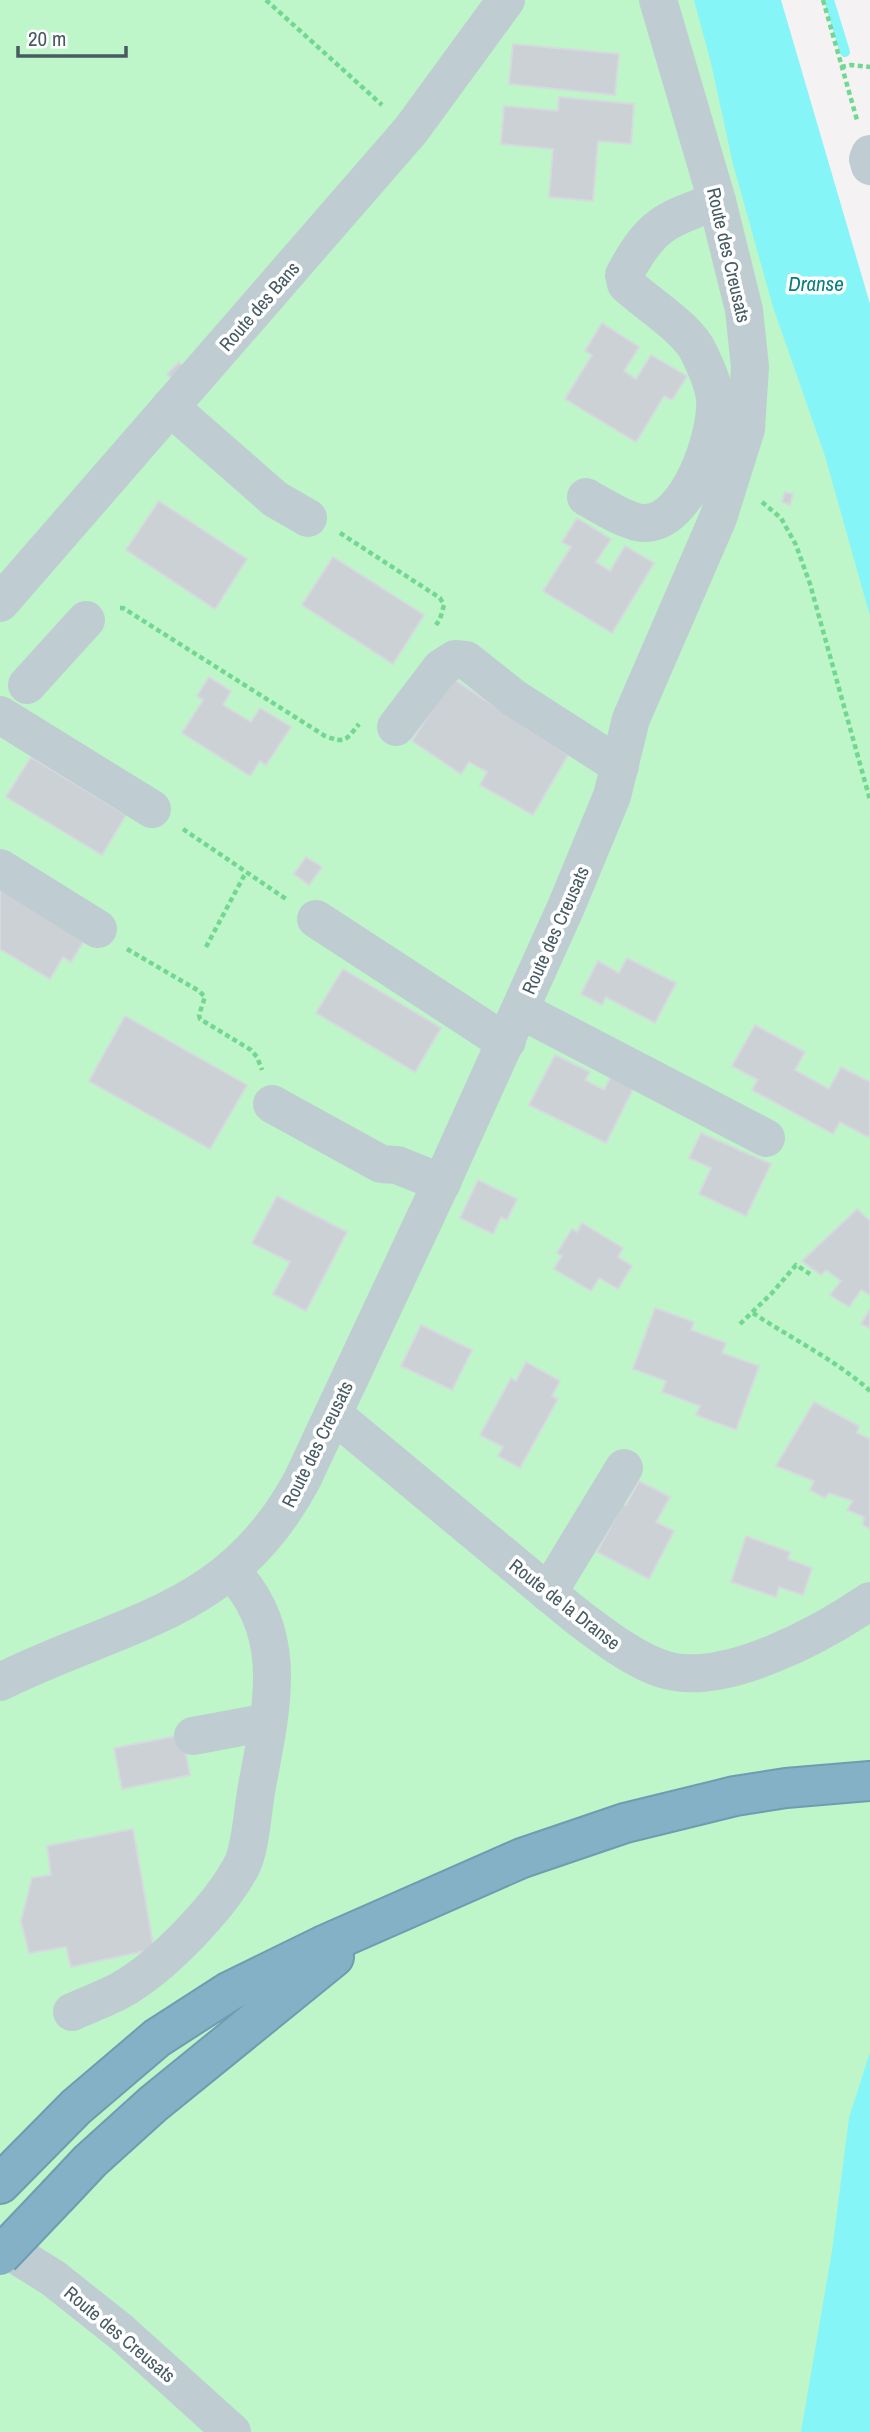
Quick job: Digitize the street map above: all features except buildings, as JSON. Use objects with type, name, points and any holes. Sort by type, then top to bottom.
[{"type":"highway","points":[[9,2174],[86,2098],[157,2038],[230,1990],[322,1945],[522,1858],[647,1817],[786,1788],[870,1782]]},
{"type":"highway","points":[[0,2256],[90,2161],[153,2104],[331,1959],[412,1906]]},
{"type":"street","name":"Route des Bans","points":[[0,603],[411,130],[506,0]]},
{"type":"street","name":"Route des Creusats","points":[[0,1682],[177,1607],[230,1571],[259,1544],[290,1503],[442,1183],[612,796],[631,719],[718,518],[747,429],[750,367],[744,310],[717,201],[657,0]]},
{"type":"street","points":[[586,497],[643,523],[659,520],[675,509],[728,487],[714,417],[715,398],[710,378],[692,340],[626,284],[624,275],[651,232],[671,218],[717,201]]},
{"type":"street","points":[[170,407],[275,499],[308,518]]},
{"type":"street","points":[[26,685],[86,620]]},
{"type":"street","points":[[379,723],[441,668],[455,659],[467,660],[514,698],[620,766]]},
{"type":"street","points":[[0,715],[152,809]]},
{"type":"street","points":[[0,868],[98,929]]},
{"type":"street","points":[[316,919],[491,1034],[513,1025],[766,1138]]},
{"type":"street","points":[[272,1104],[381,1164],[397,1165],[442,1183]]},
{"type":"street","name":"Route de la Dranse","points":[[333,1414],[548,1593],[615,1645],[664,1670],[686,1674],[747,1664],[813,1636],[870,1601]]},
{"type":"street","points":[[548,1593],[624,1468]]},
{"type":"street","points":[[72,2012],[122,1989],[166,1956],[214,1906],[243,1863],[273,1683],[271,1647],[264,1620],[247,1588],[230,1571]]},
{"type":"street","points":[[193,1737],[268,1723]]},
{"type":"street","name":"Route des Creusats","points":[[0,2245],[53,2278],[121,2332],[232,2432]]},
{"type":"path","points":[[266,0],[411,130]]},
{"type":"path","points":[[823,0],[869,160]]},
{"type":"path","points":[[841,67],[870,66]]},
{"type":"path","points":[[728,487],[781,518],[796,545],[810,584],[870,800]]},
{"type":"path","points":[[308,518],[329,526],[440,598],[444,605],[434,628]]},
{"type":"path","points":[[86,620],[113,608],[123,608],[325,736],[339,742],[379,723]]},
{"type":"path","points":[[152,809],[316,919]]},
{"type":"path","points":[[206,947],[246,872]]},
{"type":"path","points":[[98,929],[103,935],[205,997],[200,1019],[251,1050],[257,1057],[272,1104]]},
{"type":"path","points":[[740,1324],[796,1265],[810,1274]]},
{"type":"path","points":[[753,1313],[791,1339],[841,1367],[870,1391]]},
{"type":"green space","points":[[0,0],[739,0],[870,453],[870,2267],[830,2432],[0,2432]]},
{"type":"water","name":"Dranse","points":[[694,0],[781,0],[870,304],[870,616],[825,456],[773,307],[733,164]]},
{"type":"water","points":[[870,2052],[870,2432],[801,2432],[832,2251],[849,2118]]},
{"type":"waterway","points":[[829,0],[845,52]]}]
